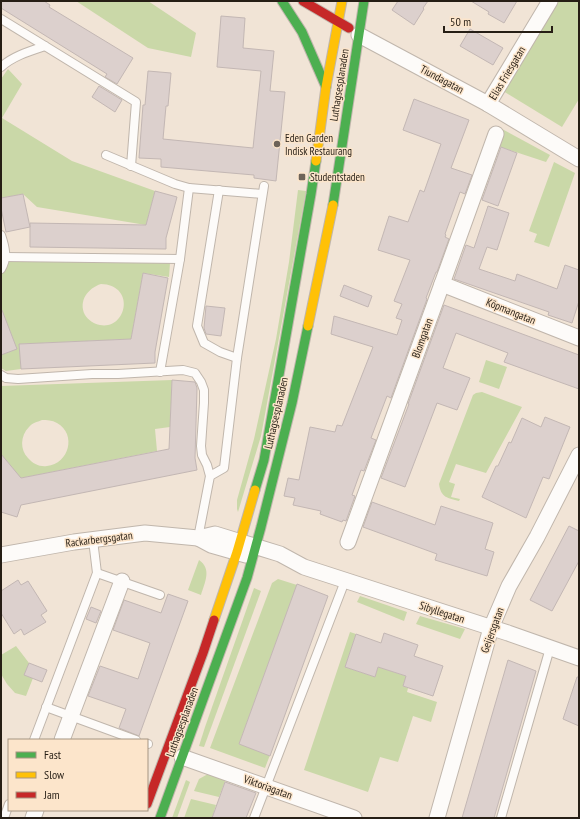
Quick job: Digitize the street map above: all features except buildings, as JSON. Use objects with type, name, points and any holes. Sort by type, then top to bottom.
[{"type":"main road","points":[[282,1],[302,32],[326,87]]},
{"type":"main road","name":"Tiundagatan","points":[[303,1],[359,35]]},
{"type":"main road","name":"Luthagsesplanaden","points":[[148,801],[204,652],[264,460],[311,194],[326,87],[342,1]]},
{"type":"main road","name":"Luthagsesplanaden","points":[[160,818],[189,741],[255,552],[292,402],[335,196],[364,1]]},
{"type":"street","name":"Elias Friesgatan","points":[[488,104],[550,1]]},
{"type":"street","name":"Tiundagatan","points":[[359,35],[488,104],[579,159]]},
{"type":"street","name":"Blomgatan","points":[[348,542],[496,134]]},
{"type":"street","name":"Köpmangatan","points":[[442,284],[579,338]]},
{"type":"street","name":"Geijersgatan","points":[[437,818],[491,628],[510,586],[579,455]]},
{"type":"street","name":"Rackarbergsgatan","points":[[1,555],[92,540],[145,534],[198,538],[214,534],[238,547],[255,552]]},
{"type":"street","name":"Sibyllegatan","points":[[255,552],[278,564],[304,567],[579,658]]},
{"type":"street","points":[[62,739],[122,581]]},
{"type":"street","name":"Viktoriagatan","points":[[182,757],[354,818]]},
{"type":"lane","points":[[1,19],[136,102],[131,166]]},
{"type":"lane","points":[[1,67],[8,61],[22,54],[45,46]]},
{"type":"lane","points":[[106,155],[175,184],[189,188],[263,190],[237,358],[224,468],[210,476]]},
{"type":"lane","points":[[160,372],[180,259],[189,188]]},
{"type":"lane","points":[[219,190],[197,326],[204,343],[220,352],[237,358]]},
{"type":"lane","points":[[1,235],[4,244],[5,257],[1,269]]},
{"type":"lane","points":[[5,257],[180,259]]},
{"type":"lane","points":[[1,375],[6,378],[18,379],[183,370],[195,373],[204,390],[201,446],[202,456],[207,465],[210,476],[198,538]]},
{"type":"lane","points":[[34,739],[97,573],[92,540]]},
{"type":"lane","points":[[97,573],[160,595]]},
{"type":"lane","points":[[254,818],[345,580]]},
{"type":"lane","points":[[501,818],[550,648]]},
{"type":"lane","points":[[46,707],[133,739]]},
{"type":"lane","points":[[4,818],[8,807]]},
{"type":"green space","points":[[76,1],[148,1],[196,33],[191,57],[148,48]]},
{"type":"green space","points":[[558,1],[579,1],[579,99],[562,127],[503,91]]},
{"type":"green space","points":[[8,69],[22,84],[2,118],[72,161],[155,191],[146,225],[37,207],[23,194],[1,198],[1,79]]},
{"type":"green space","points":[[502,129],[550,155],[546,162],[494,145]]},
{"type":"green space","points":[[554,162],[575,173],[549,247],[534,242],[537,234],[529,231]]},
{"type":"green space","points":[[298,190],[306,191],[261,436],[238,512],[237,500],[254,439],[276,339],[289,262]]},
{"type":"green space","points":[[12,259],[170,263],[169,277],[143,273],[131,339],[20,344],[21,369],[6,371],[1,368],[1,275],[7,262]],"holes":[[[101,284],[112,286],[119,292],[123,299],[124,307],[121,314],[116,321],[109,325],[93,323],[86,317],[83,310],[84,300],[88,292]]]},
{"type":"green space","points":[[486,360],[507,367],[499,389],[479,382]]},
{"type":"green space","points":[[172,380],[170,427],[155,429],[157,451],[16,479],[12,467],[1,454],[1,386]],"holes":[[[42,420],[50,420],[57,423],[67,434],[68,441],[68,448],[61,460],[55,464],[47,466],[37,465],[32,462],[25,455],[22,447],[26,431],[30,426]]]},
{"type":"green space","points":[[482,392],[522,407],[486,473],[456,464],[449,482],[455,484],[451,497],[460,499],[459,501],[443,495],[439,484],[473,395]]},
{"type":"green space","points":[[199,560],[205,567],[206,572],[206,581],[201,595],[188,590]]},
{"type":"green space","points":[[278,579],[297,585],[239,744],[270,755],[265,768],[210,748],[272,583]]},
{"type":"green space","points":[[254,588],[261,591],[204,747],[199,746],[205,727]]},
{"type":"green space","points":[[360,596],[407,612],[404,621],[357,602]]},
{"type":"green space","points":[[420,616],[465,629],[460,639],[416,624]]},
{"type":"green space","points":[[350,632],[356,634],[345,667],[375,677],[378,667],[406,676],[403,686],[408,688],[407,692],[437,702],[431,722],[413,716],[398,762],[380,757],[368,792],[304,770]]},
{"type":"green space","points":[[16,646],[29,663],[25,675],[33,678],[26,696],[15,693],[1,674],[1,655]]},
{"type":"green space","points":[[208,774],[226,779],[219,797],[194,791],[199,779]]},
{"type":"green space","points":[[186,780],[190,782],[177,818],[172,818]]},
{"type":"green space","points":[[191,799],[216,805],[212,818],[184,818]]},
{"type":"traffic: fast","points":[[282,1],[302,32],[326,87]]},
{"type":"traffic: fast","points":[[333,205],[364,1]]},
{"type":"traffic: fast","points":[[255,490],[264,460],[316,161]]},
{"type":"traffic: fast","points":[[160,818],[247,578],[292,403],[308,326]]},
{"type":"traffic: slow","points":[[316,161],[326,87],[342,1]]},
{"type":"traffic: slow","points":[[308,326],[333,205]]},
{"type":"traffic: slow","points":[[214,620],[237,552],[255,490]]},
{"type":"traffic: jam","points":[[303,1],[349,28]]},
{"type":"traffic: jam","points":[[148,801],[214,620]]},
{"type":"place","name":"Eden Garden Indisk Restaurang","points":[[277,144]]},
{"type":"place","name":"Studentstaden","points":[[302,177]]}]
